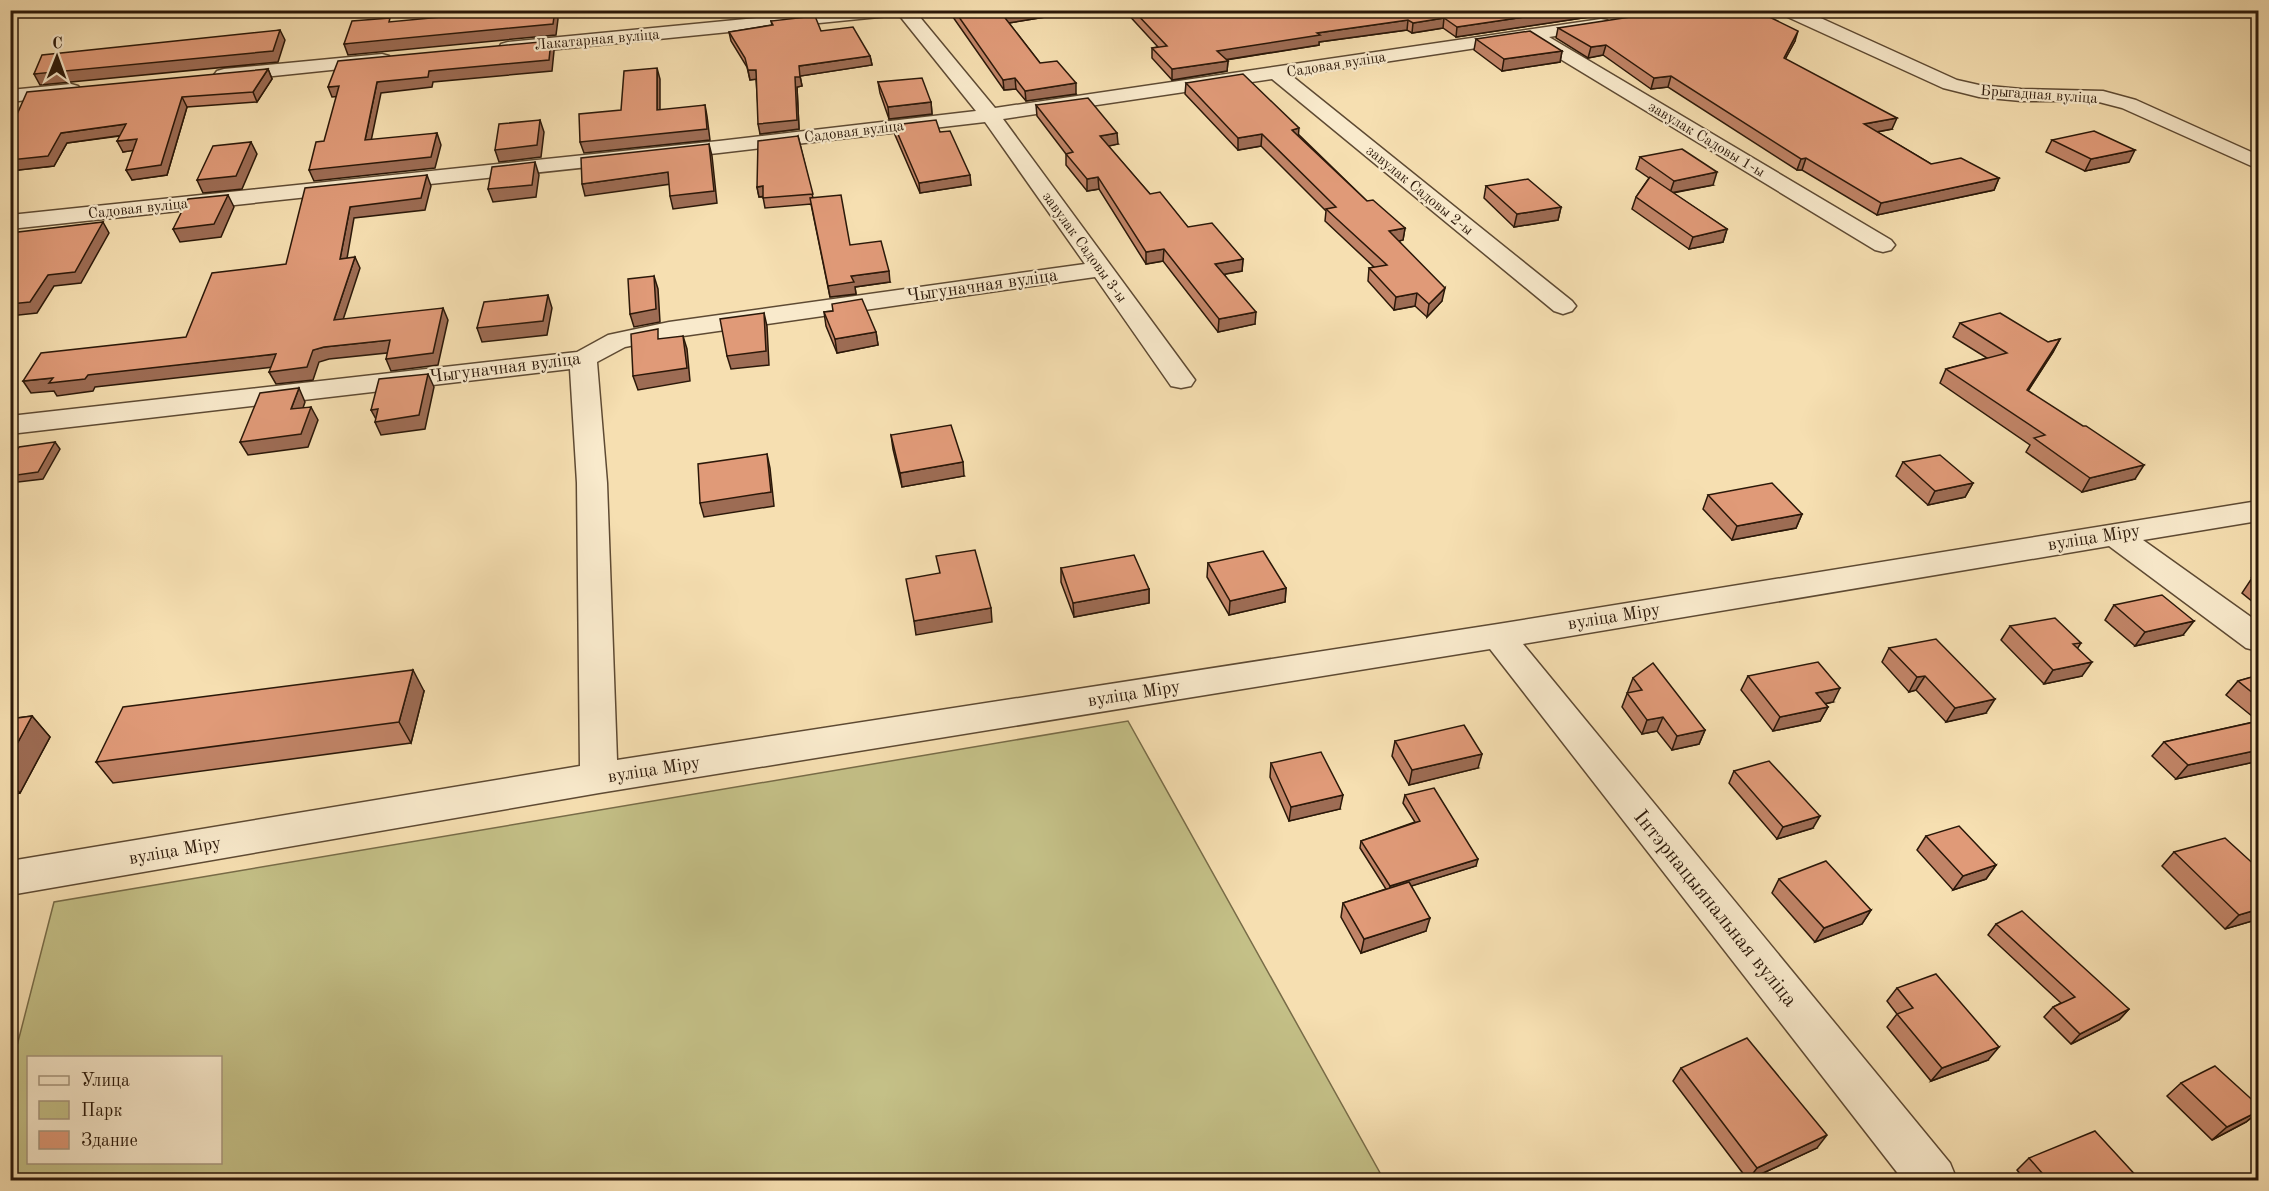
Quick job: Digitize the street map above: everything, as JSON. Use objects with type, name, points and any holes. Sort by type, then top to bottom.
[{"type":"street","name":"Лакатарная вуліца","points":[[495,49],[898,10]]},
{"type":"street","name":"завулак Садовы 3-ы","points":[[904,10],[990,115],[1180,380]]},
{"type":"street","name":"Брыгадная вуліца","points":[[1787,10],[1950,84],[1979,91],[2020,95],[2096,95],[2129,104],[2259,163]]},
{"type":"street","name":"Садовая вуліца","points":[[10,222],[719,147],[990,115],[1277,74],[1624,20]]},
{"type":"street","name":"завулак Садовы 1-ы","points":[[1531,34],[1883,245]]},
{"type":"street","points":[[212,76],[401,58]]},
{"type":"street","name":"завулак Садовы 2-ы","points":[[1277,74],[1563,306]]},
{"type":"street","points":[[10,96],[93,88]]},
{"type":"street","name":"Чыгуначная вуліца","points":[[10,425],[583,359],[617,341],[669,330],[1101,268]]},
{"type":"street","points":[[583,359],[592,483],[599,778]]},
{"type":"street","name":"вуліца Міру","points":[[10,878],[599,778],[1498,636],[2259,511]]},
{"type":"street","points":[[2114,534],[2259,639]]},
{"type":"street","name":"Інтэрнацыянальная вуліца","points":[[1498,636],[1933,1180]]},
{"type":"green space","points":[[1128,721],[1384,1180],[11,1180],[11,1069],[54,902]]},
{"type":"building","points":[[463,10],[501,10],[501,13],[555,10],[553,24],[344,44],[352,21],[390,18],[389,22],[462,15]]},
{"type":"building","points":[[954,10],[1025,10],[1002,14],[1040,63],[1057,61],[1076,83],[1025,91],[1015,78],[1003,80]]},
{"type":"building","points":[[1133,10],[1572,10],[1457,27],[1444,18],[1413,23],[1408,20],[1317,33],[1320,35],[1217,51],[1228,61],[1172,69],[1152,48],[1167,46]]},
{"type":"building","points":[[1676,10],[1755,10],[1798,31],[1784,58],[1897,118],[1864,124],[1931,164],[1961,158],[1999,178],[1881,203],[1806,158],[1801,159],[1671,76],[1654,78],[1606,45],[1591,47],[1558,28]]},
{"type":"building","points":[[815,16],[821,31],[853,27],[870,56],[799,66],[800,77],[795,77],[797,120],[758,124],[756,70],[748,70],[745,58],[729,32],[773,25],[771,21]]},
{"type":"building","points":[[280,30],[273,51],[34,74],[42,55]]},
{"type":"building","points":[[1530,31],[1562,51],[1504,59],[1476,39]]},
{"type":"building","points":[[551,41],[549,60],[429,71],[428,77],[377,82],[365,140],[437,133],[431,157],[309,170],[316,142],[324,141],[339,86],[328,87],[338,61]]},
{"type":"building","points":[[657,68],[657,110],[705,105],[707,129],[580,142],[579,114],[621,110],[624,71]]},
{"type":"building","points":[[268,69],[253,92],[182,97],[161,165],[126,170],[137,139],[117,141],[126,124],[61,133],[48,156],[10,160],[10,130],[27,92]]},
{"type":"building","points":[[1243,74],[1299,128],[1292,130],[1367,201],[1373,200],[1405,228],[1389,231],[1445,288],[1429,304],[1417,293],[1396,297],[1369,268],[1387,265],[1326,209],[1336,207],[1262,134],[1238,138],[1186,83]]},
{"type":"building","points":[[922,78],[931,102],[888,107],[878,82]]},
{"type":"building","points":[[1088,98],[1117,133],[1100,136],[1150,194],[1160,192],[1188,227],[1212,223],[1243,259],[1215,264],[1256,312],[1219,319],[1164,249],[1146,252],[1098,177],[1087,179],[1066,154],[1073,152],[1036,105]]},
{"type":"building","points":[[540,120],[537,145],[495,150],[499,124]]},
{"type":"building","points":[[936,120],[940,132],[950,131],[970,175],[919,183],[894,125]]},
{"type":"building","points":[[2094,131],[2135,150],[2091,159],[2052,140]]},
{"type":"building","points":[[798,136],[813,194],[763,198],[763,186],[757,187],[758,141]]},
{"type":"building","points":[[251,142],[236,176],[197,180],[213,146]]},
{"type":"building","points":[[709,144],[714,191],[670,196],[668,172],[582,184],[581,158]]},
{"type":"building","points":[[1682,149],[1717,172],[1674,181],[1640,157]]},
{"type":"building","points":[[535,162],[532,185],[488,189],[492,167]]},
{"type":"building","points":[[427,175],[421,198],[350,207],[340,259],[355,257],[334,320],[443,308],[433,353],[386,359],[390,340],[324,347],[313,350],[307,367],[269,372],[276,354],[88,375],[85,379],[49,383],[53,378],[23,381],[41,353],[186,337],[212,273],[286,264],[305,188]]},
{"type":"building","points":[[1650,177],[1727,229],[1693,237],[1636,197]]},
{"type":"building","points":[[1528,179],[1561,207],[1517,214],[1486,186]]},
{"type":"building","points":[[228,195],[214,224],[173,229],[188,199]]},
{"type":"building","points":[[841,195],[850,245],[881,241],[889,271],[851,276],[854,282],[828,286],[810,198]]},
{"type":"building","points":[[103,222],[75,272],[48,275],[30,302],[10,304],[10,233]]},
{"type":"building","points":[[654,276],[656,309],[630,314],[628,279]]},
{"type":"building","points":[[548,295],[543,321],[477,328],[484,302]]},
{"type":"building","points":[[862,299],[876,332],[835,339],[824,312],[833,311],[832,304]]},
{"type":"building","points":[[764,313],[766,351],[727,356],[720,319]]},
{"type":"building","points":[[2000,313],[2048,342],[2060,339],[2027,390],[2144,465],[2090,478],[2034,438],[2045,435],[1946,369],[2007,353],[1960,323]]},
{"type":"building","points":[[658,329],[658,339],[683,336],[687,368],[633,376],[631,334]]},
{"type":"building","points":[[428,374],[419,415],[375,422],[378,409],[371,410],[379,379]]},
{"type":"building","points":[[299,388],[291,409],[311,407],[301,434],[240,442],[260,393]]},
{"type":"building","points":[[951,425],[963,462],[900,473],[891,435]]},
{"type":"building","points":[[55,442],[38,472],[10,476],[10,461],[19,447]]},
{"type":"building","points":[[767,454],[771,492],[700,503],[698,464]]},
{"type":"building","points":[[1940,455],[1973,483],[1935,491],[1903,462]]},
{"type":"building","points":[[1772,483],[1802,514],[1737,526],[1708,495]]},
{"type":"building","points":[[975,550],[991,608],[914,621],[906,579],[940,573],[936,556]]},
{"type":"building","points":[[1263,551],[1286,588],[1230,601],[1208,563]]},
{"type":"building","points":[[1134,555],[1149,589],[1073,603],[1061,568]]},
{"type":"building","points":[[2162,595],[2194,621],[2145,632],[2114,605]]},
{"type":"building","points":[[2055,618],[2081,643],[2073,644],[2092,662],[2053,670],[2010,626]]},
{"type":"building","points":[[1936,639],[1995,699],[1955,708],[1925,676],[1917,677],[1889,648]]},
{"type":"building","points":[[1818,662],[1840,688],[1816,693],[1828,707],[1780,717],[1748,676]]},
{"type":"building","points":[[1653,663],[1705,730],[1677,736],[1663,717],[1647,720],[1627,693],[1642,690],[1633,678]]},
{"type":"building","points":[[413,670],[399,722],[96,762],[123,707]]},
{"type":"building","points":[[2259,675],[2259,698],[2238,681]]},
{"type":"building","points":[[32,716],[10,757],[10,719]]},
{"type":"building","points":[[2259,721],[2259,750],[2188,765],[2164,742]]},
{"type":"building","points":[[1464,725],[1482,754],[1412,770],[1395,741]]},
{"type":"building","points":[[1321,752],[1343,795],[1291,807],[1271,763]]},
{"type":"building","points":[[1769,761],[1820,816],[1783,827],[1734,771]]},
{"type":"building","points":[[1434,788],[1478,859],[1390,886],[1361,841],[1420,821],[1405,795]]},
{"type":"building","points":[[1959,826],[1996,865],[1963,876],[1926,836]]},
{"type":"building","points":[[2225,838],[2259,869],[2259,909],[2239,915],[2174,852]]},
{"type":"building","points":[[1826,861],[1871,910],[1824,928],[1779,879]]},
{"type":"building","points":[[1409,882],[1430,918],[1364,939],[1343,903]]},
{"type":"building","points":[[2022,911],[2129,1009],[2080,1034],[2053,1007],[2075,997],[1996,924]]},
{"type":"building","points":[[1936,974],[1999,1047],[1942,1068],[1897,1014],[1913,1008],[1897,988]]},
{"type":"building","points":[[1747,1038],[1827,1135],[1757,1168],[1681,1068]]},
{"type":"building","points":[[2215,1066],[2259,1106],[2259,1111],[2227,1127],[2181,1083]]},
{"type":"building","points":[[2095,1131],[2140,1180],[2048,1180],[2029,1158]]}]
